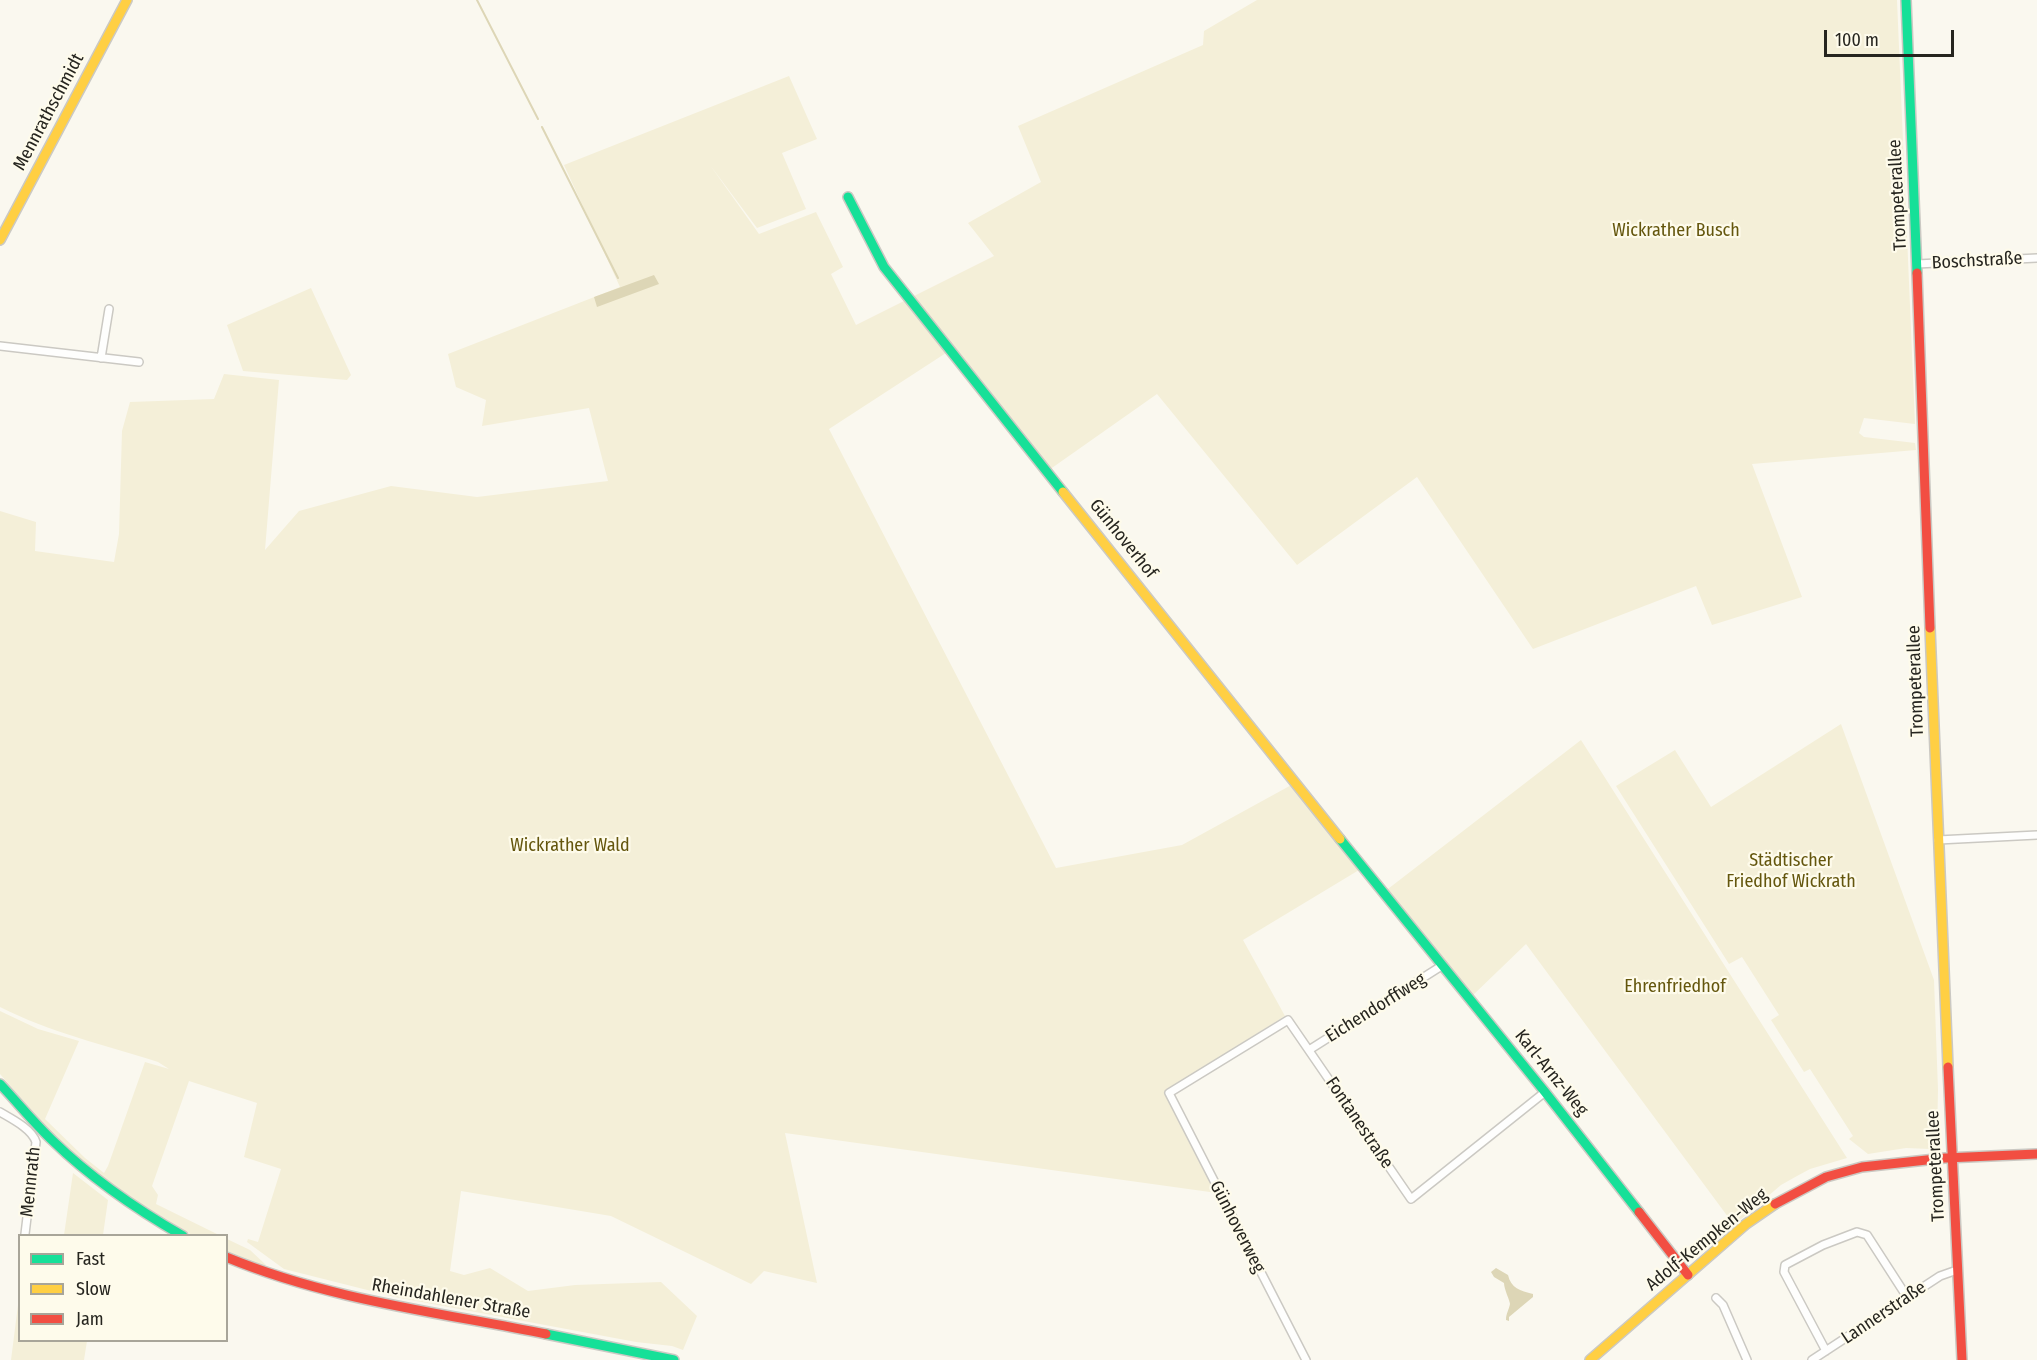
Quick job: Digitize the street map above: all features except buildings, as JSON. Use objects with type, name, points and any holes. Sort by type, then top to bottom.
[{"type":"street","name":"Mennrathschmidt","points":[[0,240],[127,0]]},
{"type":"street","name":"Trompeterallee","points":[[1906,0],[1938,840],[1962,1360]]},
{"type":"street","name":"Günhoverhof","points":[[848,197],[884,267],[1385,895]]},
{"type":"street","name":"Boschstraße","points":[[1917,264],[2037,258]]},
{"type":"street","points":[[101,358],[109,309]]},
{"type":"street","points":[[0,346],[139,362]]},
{"type":"street","points":[[1938,840],[2037,835]]},
{"type":"street","name":"Karl-Arnz-Weg","points":[[1385,895],[1545,1092],[1688,1275]]},
{"type":"street","name":"Eichendorffweg","points":[[1309,1050],[1443,966]]},
{"type":"street","name":"Fontanestraße","points":[[1169,1093],[1288,1020],[1411,1199],[1545,1092]]},
{"type":"street","points":[[0,1083],[58,1147],[80,1166],[141,1212],[180,1234]]},
{"type":"street","name":"Günhoverweg","points":[[1169,1093],[1306,1360]]},
{"type":"street","name":"Mennrath","points":[[0,1112],[35,1137],[25,1234]]},
{"type":"street","name":"Adolf-Kempken-Weg","points":[[1590,1360],[1764,1210],[1810,1184],[1864,1167],[1953,1158],[2037,1154]]},
{"type":"street","points":[[1826,1351],[1784,1272],[1785,1265],[1823,1245],[1857,1232],[1867,1235],[1908,1297]]},
{"type":"street","name":"Rheindahlener Straße","points":[[228,1258],[280,1278],[342,1295],[423,1312],[559,1335],[674,1360]]},
{"type":"street","name":"Lannerstraße","points":[[1812,1360],[1940,1276],[1957,1270]]},
{"type":"street","points":[[1716,1298],[1723,1305],[1747,1360]]},
{"type":"green space","name":"Wickrather Wald","points":[[1257,0],[1897,0],[1915,424],[1864,418],[1859,433],[1864,437],[1915,443],[1916,450],[1752,464],[1802,597],[1712,625],[1696,586],[1533,649],[1417,477],[1297,565],[1157,394],[1049,470],[949,351],[829,429],[1056,868],[1182,845],[1295,783],[1364,867],[1243,940],[1285,1016],[1164,1092],[1217,1193],[785,1133],[817,1283],[764,1271],[751,1284],[611,1216],[461,1191],[450,1271],[464,1275],[490,1268],[528,1291],[575,1285],[661,1282],[697,1316],[683,1350],[672,1346],[636,1342],[395,1297],[284,1269],[247,1242],[248,1239],[258,1242],[281,1169],[244,1157],[257,1103],[189,1081],[152,1186],[158,1195],[156,1204],[217,1234],[190,1234],[113,1187],[52,1134],[0,1074],[0,1011],[38,1029],[79,1041],[45,1119],[104,1173],[145,1062],[169,1069],[158,1062],[58,1031],[0,1007],[0,511],[36,522],[35,551],[114,562],[119,534],[122,431],[130,402],[214,399],[224,374],[279,380],[265,550],[299,511],[391,486],[477,497],[608,481],[589,408],[482,426],[486,400],[456,387],[448,354],[620,287],[564,165],[789,76],[817,139],[782,153],[806,209],[757,228],[710,165],[759,234],[816,212],[843,267],[831,274],[856,325],[994,256],[968,223],[1041,182],[1018,126],[1203,45],[1204,31]]},
{"type":"green space","points":[[311,288],[351,375],[347,380],[243,371],[227,325]]},
{"type":"green space","name":"Städtischer Friedhof Wickrath","points":[[1841,724],[1934,980],[1938,1090],[1937,1138],[1935,1145],[1930,1149],[1906,1148],[1868,1154],[1849,1139],[1853,1136],[1810,1069],[1804,1072],[1771,1020],[1779,1015],[1742,957],[1729,964],[1616,786],[1675,750],[1711,807]]},
{"type":"green space","name":"Ehrenfriedhof","points":[[1581,740],[1847,1158],[1810,1169],[1781,1185],[1734,1225],[1526,944],[1471,997],[1384,892]]},
{"type":"green space","points":[[73,1173],[108,1200],[103,1234],[64,1234]]},
{"type":"green space","points":[[228,1239],[250,1250],[266,1265],[263,1266],[228,1252]]},
{"type":"green space","points":[[18,1305],[18,1342],[87,1342],[84,1360],[11,1360]]},
{"type":"shaded area","points":[[654,275],[659,284],[597,307],[594,297]]},
{"type":"shaded area","points":[[1496,1268],[1508,1275],[1511,1283],[1517,1288],[1533,1294],[1533,1297],[1509,1317],[1509,1321],[1506,1318],[1510,1304],[1504,1283],[1494,1277],[1491,1272]]},
{"type":"waterway","points":[[477,0],[538,119]]},
{"type":"waterway","points":[[542,127],[618,278]]},
{"type":"traffic: fast","points":[[1906,0],[1917,273]]},
{"type":"traffic: fast","points":[[848,197],[884,267],[1063,492]]},
{"type":"traffic: fast","points":[[1340,839],[1639,1212]]},
{"type":"traffic: fast","points":[[0,1084],[46,1134],[83,1168],[131,1204],[180,1234]]},
{"type":"traffic: fast","points":[[546,1334],[674,1360]]},
{"type":"traffic: slow","points":[[0,240],[127,0]]},
{"type":"traffic: slow","points":[[1063,492],[1340,839]]},
{"type":"traffic: slow","points":[[1930,628],[1948,1067]]},
{"type":"traffic: slow","points":[[1590,1360],[1746,1224],[1775,1204]]},
{"type":"traffic: jam","points":[[1917,273],[1930,628]]},
{"type":"traffic: jam","points":[[1948,1067],[1962,1360]]},
{"type":"traffic: jam","points":[[1775,1204],[1826,1177],[1862,1167],[1945,1158],[2037,1154]]},
{"type":"traffic: jam","points":[[1639,1212],[1688,1275]]},
{"type":"traffic: jam","points":[[228,1258],[265,1272],[344,1294],[546,1334]]},
{"type":"park label","name":"Wickrather Busch","points":[[1676,231]]}]
